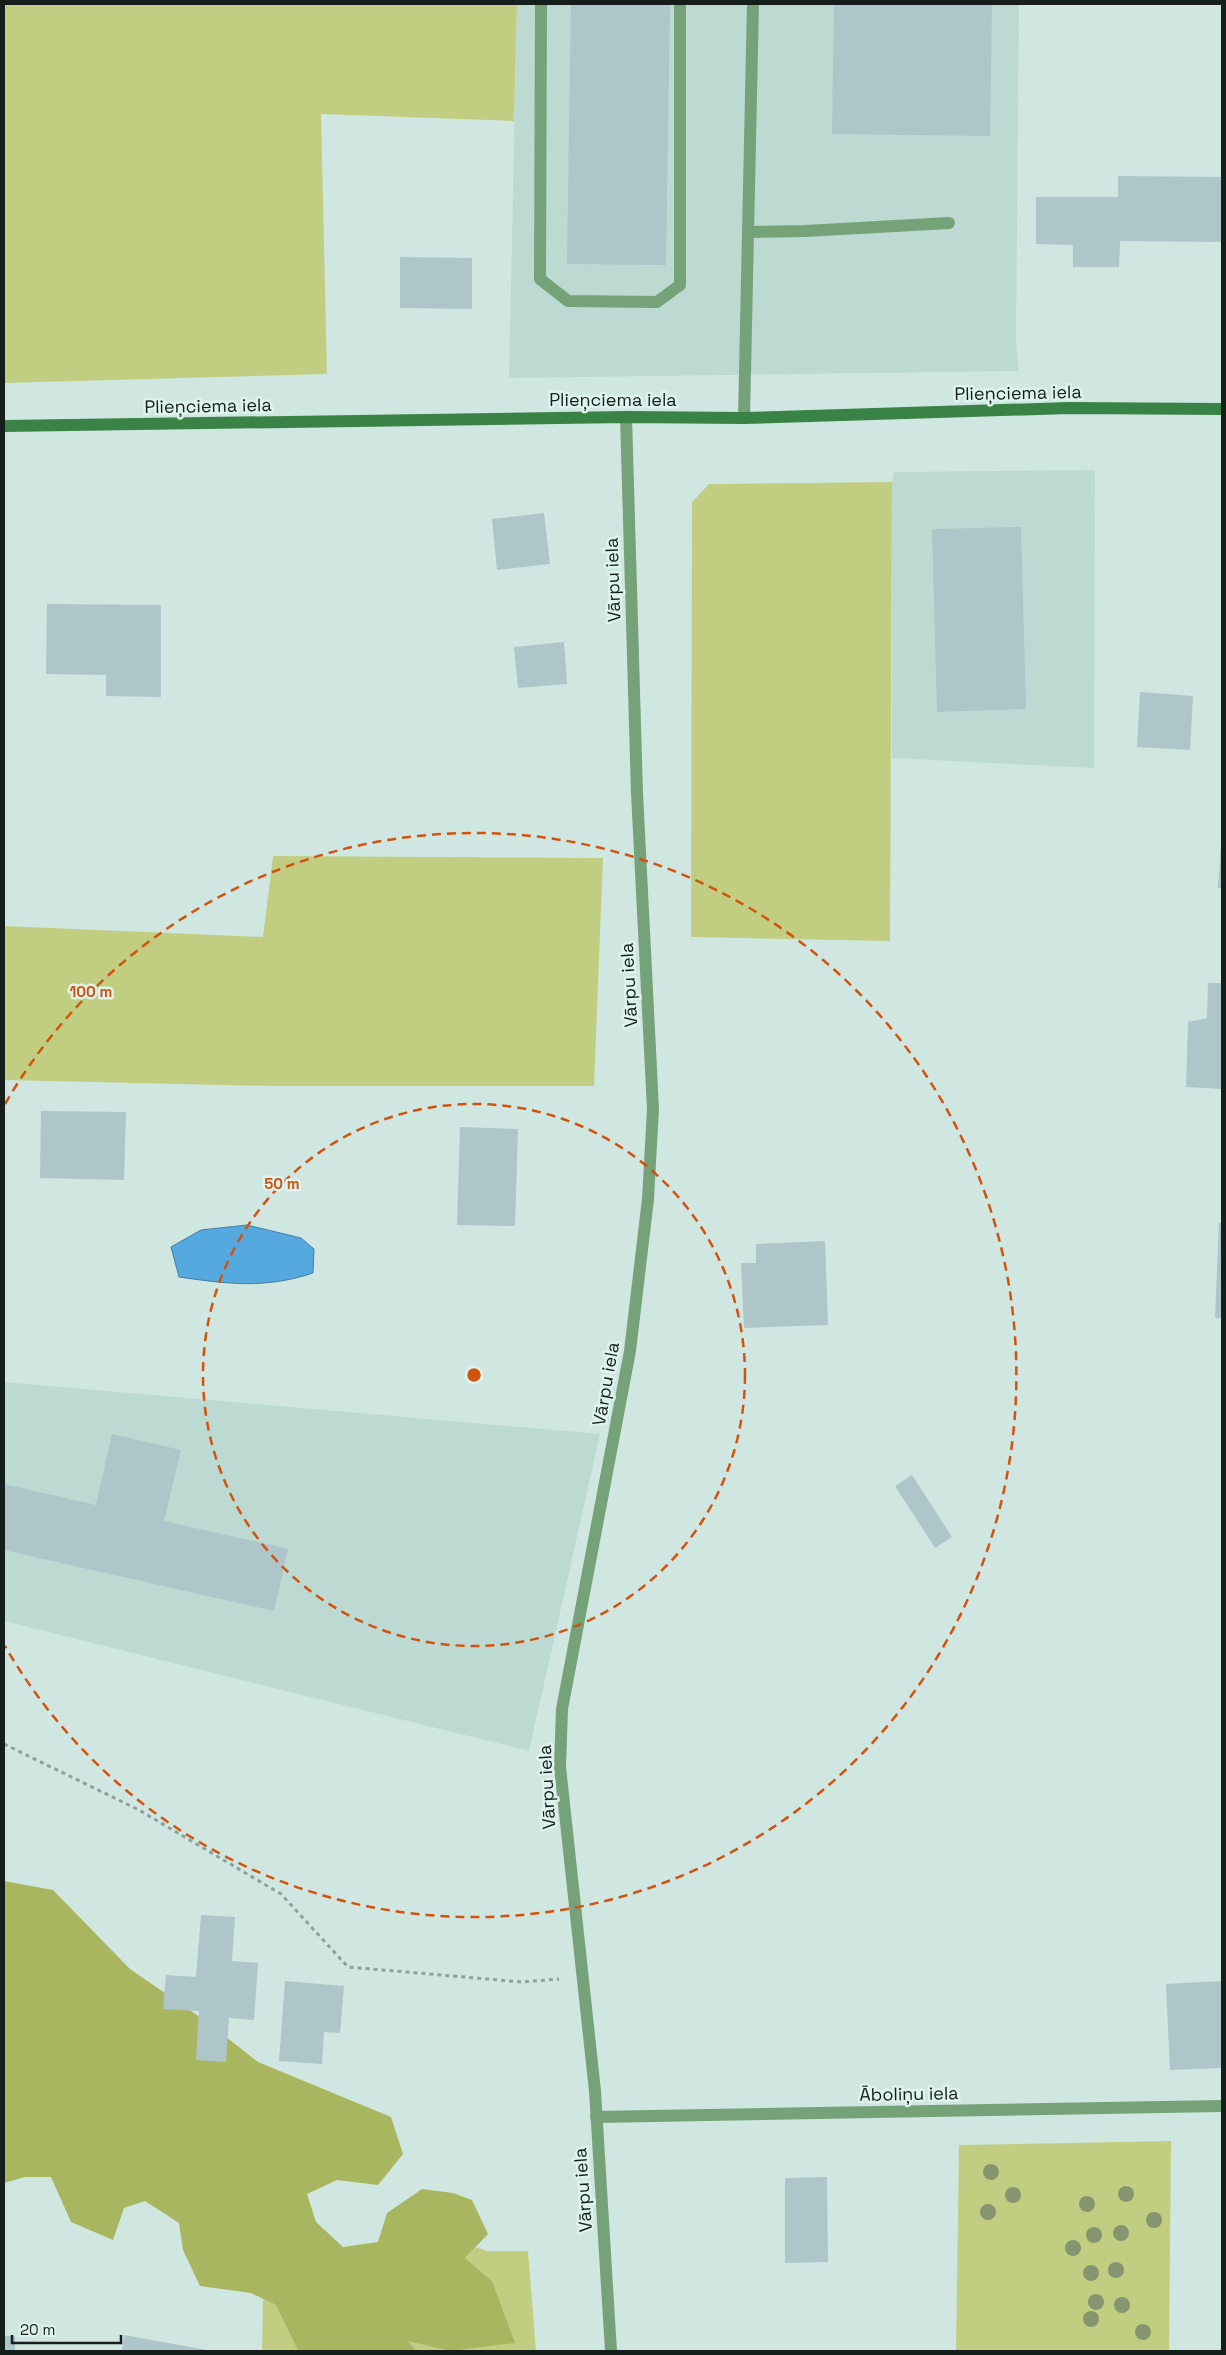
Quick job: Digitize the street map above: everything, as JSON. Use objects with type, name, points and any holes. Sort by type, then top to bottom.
[{"type":"main road","name":"Plieņciema iela","points":[[4,426],[626,417],[744,418],[1069,408],[1222,409]]},
{"type":"street","points":[[541,4],[540,279],[568,301],[657,302],[680,285],[680,4]]},
{"type":"street","points":[[744,418],[753,4]]},
{"type":"street","points":[[749,232],[805,231],[948,223]]},
{"type":"street","name":"Vārpu iela","points":[[611,2351],[596,2117],[560,1767],[562,1709],[630,1351],[648,1199],[652,1109],[637,793],[626,417]]},
{"type":"street","name":"Āboliņu iela","points":[[596,2117],[1222,2106]]},
{"type":"path","points":[[4,1744],[139,1810],[281,1894],[348,1967],[522,1982],[582,1976]]},
{"type":"shaded area","points":[[517,4],[1019,4],[1016,343],[1019,371],[509,378]]},
{"type":"shaded area","points":[[1095,470],[1094,768],[892,758],[892,482],[894,472]]},
{"type":"shaded area","points":[[4,1382],[600,1434],[529,1751],[4,1621]]},
{"type":"green space","points":[[4,4],[517,4],[514,121],[321,114],[327,374],[4,383]]},
{"type":"green space","points":[[892,482],[890,941],[691,937],[692,502],[709,484]]},
{"type":"green space","points":[[273,856],[603,858],[594,1086],[272,1086],[4,1080],[4,926],[263,937]]},
{"type":"green space","points":[[4,1881],[53,1890],[130,1969],[207,2022],[258,2062],[391,2117],[403,2154],[378,2185],[337,2180],[307,2194],[316,2222],[343,2247],[378,2242],[387,2213],[422,2189],[453,2193],[472,2200],[488,2234],[465,2258],[492,2281],[515,2343],[450,2351],[408,2341],[416,2351],[298,2351],[276,2305],[251,2293],[200,2286],[183,2250],[179,2223],[145,2201],[124,2208],[113,2240],[71,2222],[51,2177],[25,2177],[4,2183]]},
{"type":"green space","points":[[1171,2141],[1169,2351],[956,2351],[959,2145]]},
{"type":"green space","points":[[476,2247],[487,2251],[528,2251],[536,2351],[450,2351],[492,2281],[465,2258]]},
{"type":"green space","points":[[263,2299],[276,2305],[298,2351],[262,2351]]},
{"type":"green space","points":[[407,2340],[450,2351],[416,2351]]},
{"type":"water","points":[[247,1225],[301,1238],[314,1249],[313,1273],[279,1281],[246,1284],[179,1277],[171,1247],[201,1230]]},
{"type":"building","points":[[571,4],[670,4],[666,265],[567,264]]},
{"type":"building","points":[[834,4],[992,4],[990,136],[832,134]]},
{"type":"building","points":[[1118,176],[1222,177],[1222,242],[1120,241],[1119,267],[1073,267],[1073,245],[1036,244],[1036,197],[1118,197]]},
{"type":"building","points":[[400,257],[472,258],[472,309],[400,308]]},
{"type":"building","points":[[544,513],[550,564],[497,570],[492,519]]},
{"type":"building","points":[[1021,527],[1026,709],[937,712],[932,529]]},
{"type":"building","points":[[47,604],[161,605],[161,697],[106,696],[106,675],[46,674]]},
{"type":"building","points":[[564,642],[567,684],[518,688],[514,647]]},
{"type":"building","points":[[1140,692],[1193,696],[1190,750],[1137,747]]},
{"type":"building","points":[[1221,844],[1222,888],[1218,888]]},
{"type":"building","points":[[1208,983],[1222,983],[1222,1089],[1186,1087],[1188,1022],[1207,1018]]},
{"type":"building","points":[[41,1111],[126,1112],[124,1180],[40,1178]]},
{"type":"building","points":[[460,1127],[518,1129],[515,1226],[457,1225]]},
{"type":"building","points":[[1219,1223],[1222,1223],[1222,1318],[1215,1318]]},
{"type":"building","points":[[825,1241],[828,1325],[744,1328],[741,1263],[756,1263],[756,1244]]},
{"type":"building","points":[[112,1434],[181,1450],[164,1521],[288,1549],[274,1611],[4,1550],[4,1484],[96,1505]]},
{"type":"building","points":[[912,1475],[952,1537],[935,1548],[895,1486]]},
{"type":"building","points":[[201,1915],[235,1917],[232,1961],[258,1963],[254,2020],[229,2018],[226,2062],[196,2060],[199,2011],[163,2009],[166,1975],[196,1977]]},
{"type":"building","points":[[285,1981],[344,1986],[340,2033],[324,2032],[322,2064],[279,2061]]},
{"type":"building","points":[[1222,1981],[1222,2068],[1170,2070],[1166,1984]]},
{"type":"building","points":[[827,2177],[828,2262],[785,2263],[785,2178]]},
{"type":"building","points":[[124,2335],[207,2350],[207,2351],[122,2351]]},
{"type":"building","points":[[4,2336],[15,2336],[15,2351],[4,2351]]}]
